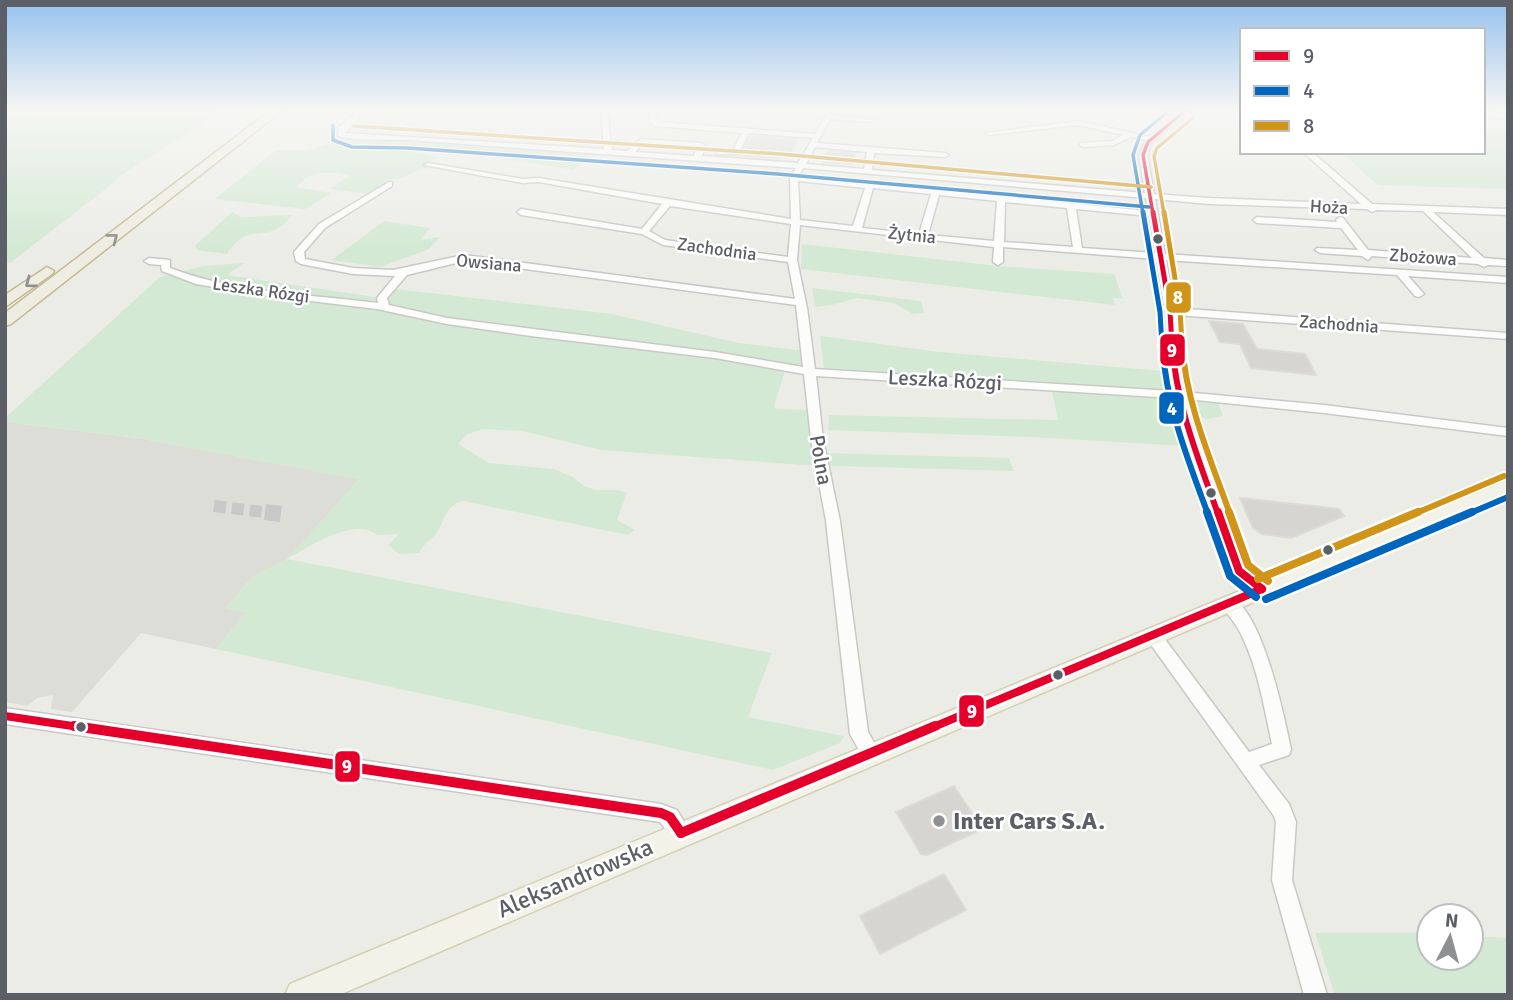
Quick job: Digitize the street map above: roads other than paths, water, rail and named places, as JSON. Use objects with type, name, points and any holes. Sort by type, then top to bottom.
[{"type":"highway","points":[[5,302],[199,157]]},
{"type":"highway","points":[[5,324],[218,157]]},
{"type":"main road","name":"Aleksandrowska","points":[[301,995],[1508,486]]},
{"type":"street","points":[[602,157],[755,166]]},
{"type":"street","points":[[665,157],[713,160],[773,171]]},
{"type":"street","points":[[713,160],[716,157]]},
{"type":"street","points":[[806,157],[794,178],[1154,214]]},
{"type":"street","points":[[868,172],[870,157]]},
{"type":"street","points":[[1143,157],[1170,311],[1172,359],[1179,396],[1236,563],[1240,571],[1262,589]]},
{"type":"street","points":[[1312,157],[1372,209]]},
{"type":"street","name":"Żytnia","points":[[428,165],[523,181],[539,180],[796,222],[923,236],[1077,250],[1504,280]]},
{"type":"street","name":"Hoża","points":[[755,166],[801,166],[1150,197],[1372,209],[1508,212]]},
{"type":"street","name":"Polna","points":[[794,178],[796,222],[792,260],[801,303],[817,439],[833,521],[859,734],[871,753]]},
{"type":"street","name":"Owsiana","points":[[389,184],[322,226],[299,252],[301,261],[356,270],[403,272],[446,259],[464,258],[801,303]]},
{"type":"street","points":[[858,229],[870,186]]},
{"type":"street","points":[[923,236],[935,194]]},
{"type":"street","points":[[998,262],[1001,200]]},
{"type":"street","name":"Zachodnia","points":[[644,232],[668,203]]},
{"type":"street","points":[[1071,207],[1077,250]]},
{"type":"street","name":"Zbożowa","points":[[1326,207],[1380,270]]},
{"type":"street","name":"Zbożowa","points":[[1426,210],[1504,280]]},
{"type":"street","name":"Zachodnia","points":[[521,212],[644,232],[663,242],[792,260]]},
{"type":"street","points":[[1257,220],[1344,225]]},
{"type":"street","name":"Zbożowa","points":[[1320,250],[1508,263]]},
{"type":"street","name":"Leszka Rózgi","points":[[149,261],[166,262],[165,269],[196,281],[384,308],[446,321],[715,355],[810,372],[1179,396],[1324,409],[1508,432]]},
{"type":"street","points":[[384,308],[382,298],[403,272]]},
{"type":"street","points":[[1400,272],[1419,294]]},
{"type":"street","name":"Zachodnia","points":[[1170,311],[1508,336]]},
{"type":"street","points":[[1228,602],[1241,615],[1267,680],[1282,749],[1247,761]]},
{"type":"street","points":[[1152,635],[1247,761],[1277,803],[1286,822],[1282,880],[1316,995]]},
{"type":"street","points":[[5,716],[661,813],[670,817],[681,833]]},
{"type":"tunnel","points":[[214,506],[280,514]]},
{"type":"tunnel","points":[[265,512],[281,514]]},
{"type":"place","name":"Inter Cars S.A.","points":[[939,821]]}]
